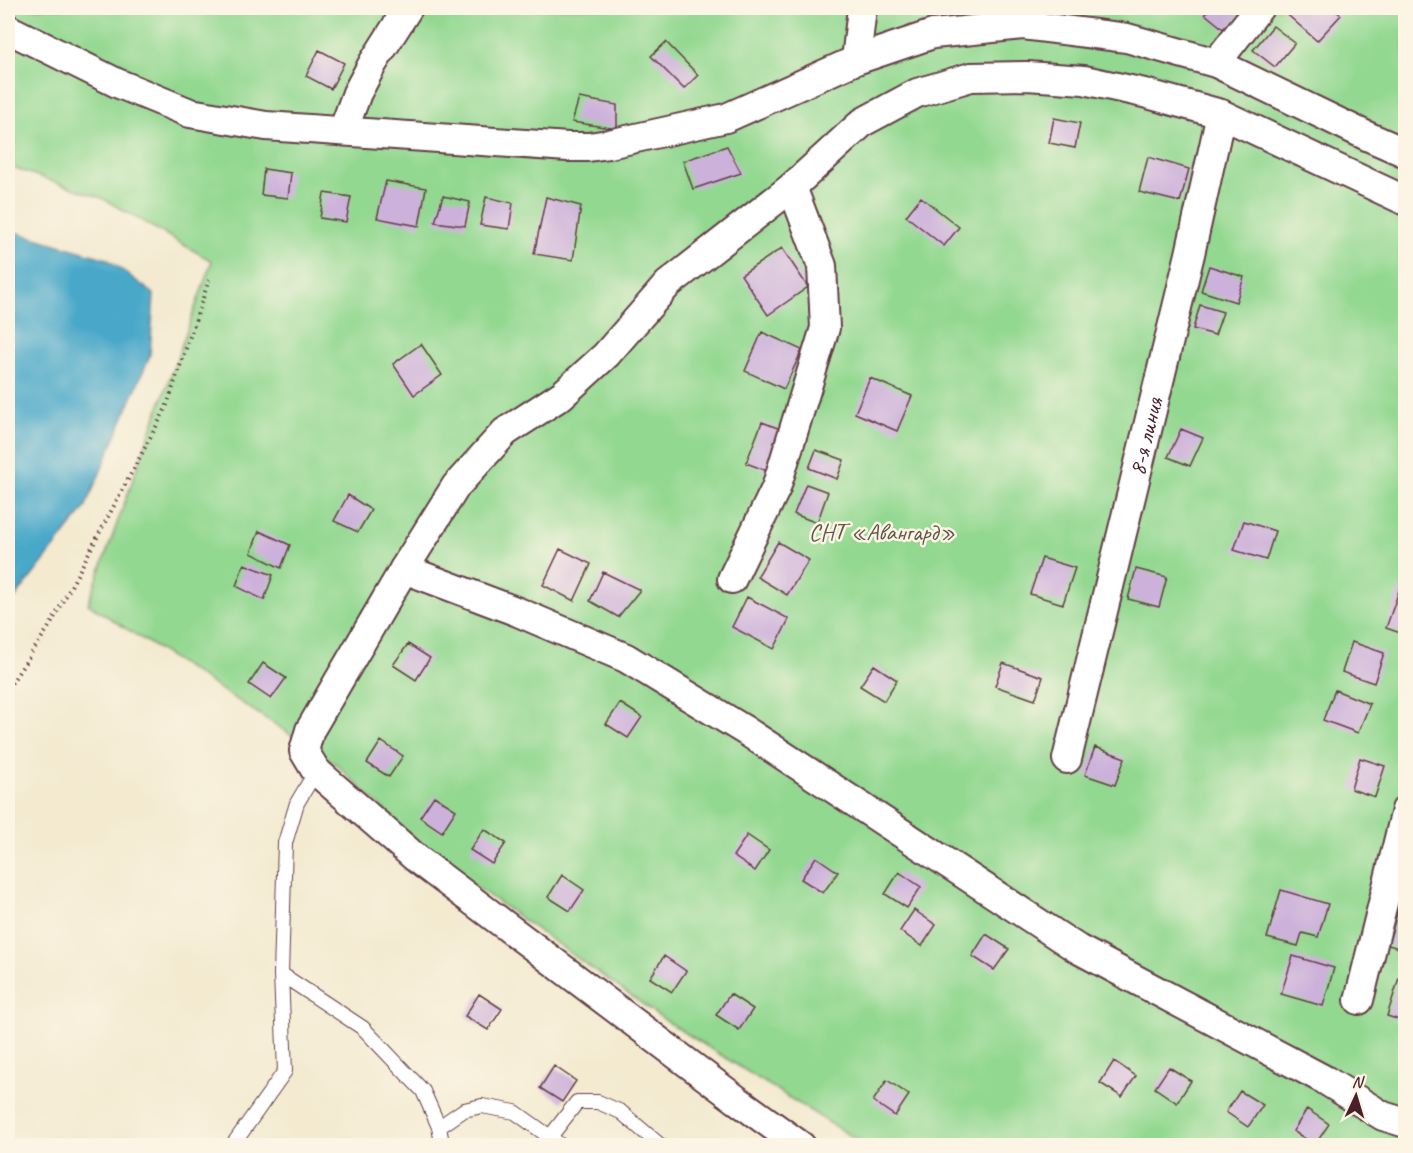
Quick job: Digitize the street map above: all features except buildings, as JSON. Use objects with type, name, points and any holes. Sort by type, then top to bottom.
[{"type":"street","points":[[343,131],[357,93],[408,8]]},
{"type":"street","points":[[856,60],[862,8]]},
{"type":"street","points":[[1216,63],[1259,8]]},
{"type":"street","points":[[8,29],[117,83],[190,113],[266,126],[556,147],[588,147],[726,118],[856,60],[933,34],[1023,25],[1127,38],[1216,63],[1406,153]]},
{"type":"street","points":[[801,1146],[417,859],[316,771],[303,750],[310,730],[404,569],[456,486],[505,432],[562,395],[606,355],[668,284],[792,187],[863,122],[917,93],[971,77],[1027,76],[1084,80],[1144,93],[1221,114],[1406,201]]},
{"type":"street","name":"8-я линия","points":[[1067,759],[1188,265],[1221,114]]},
{"type":"street","points":[[732,579],[776,488],[825,328],[822,266],[792,187]]},
{"type":"street","points":[[404,569],[518,612],[626,658],[746,731],[1078,949],[1325,1080],[1383,1116],[1406,1122]]},
{"type":"street","points":[[1359,1000],[1406,810]]},
{"type":"lane","points":[[232,1146],[285,1071],[281,974],[285,843],[297,803],[316,771]]},
{"type":"lane","points":[[281,974],[363,1028],[423,1091],[440,1126],[443,1145]]},
{"type":"lane","points":[[440,1126],[464,1110],[482,1106],[515,1112],[556,1141],[577,1102],[598,1102],[621,1112],[661,1146]]},
{"type":"path","points":[[8,688],[51,624],[166,408],[209,280]]},
{"type":"green space","name":"СНТ «Авангард»","points":[[8,8],[1405,8],[1405,1145],[865,1145],[668,1022],[431,855],[335,763],[88,604],[212,261],[102,198],[8,166]]},
{"type":"water","points":[[8,230],[107,259],[154,294],[150,355],[85,508],[8,607]]}]
